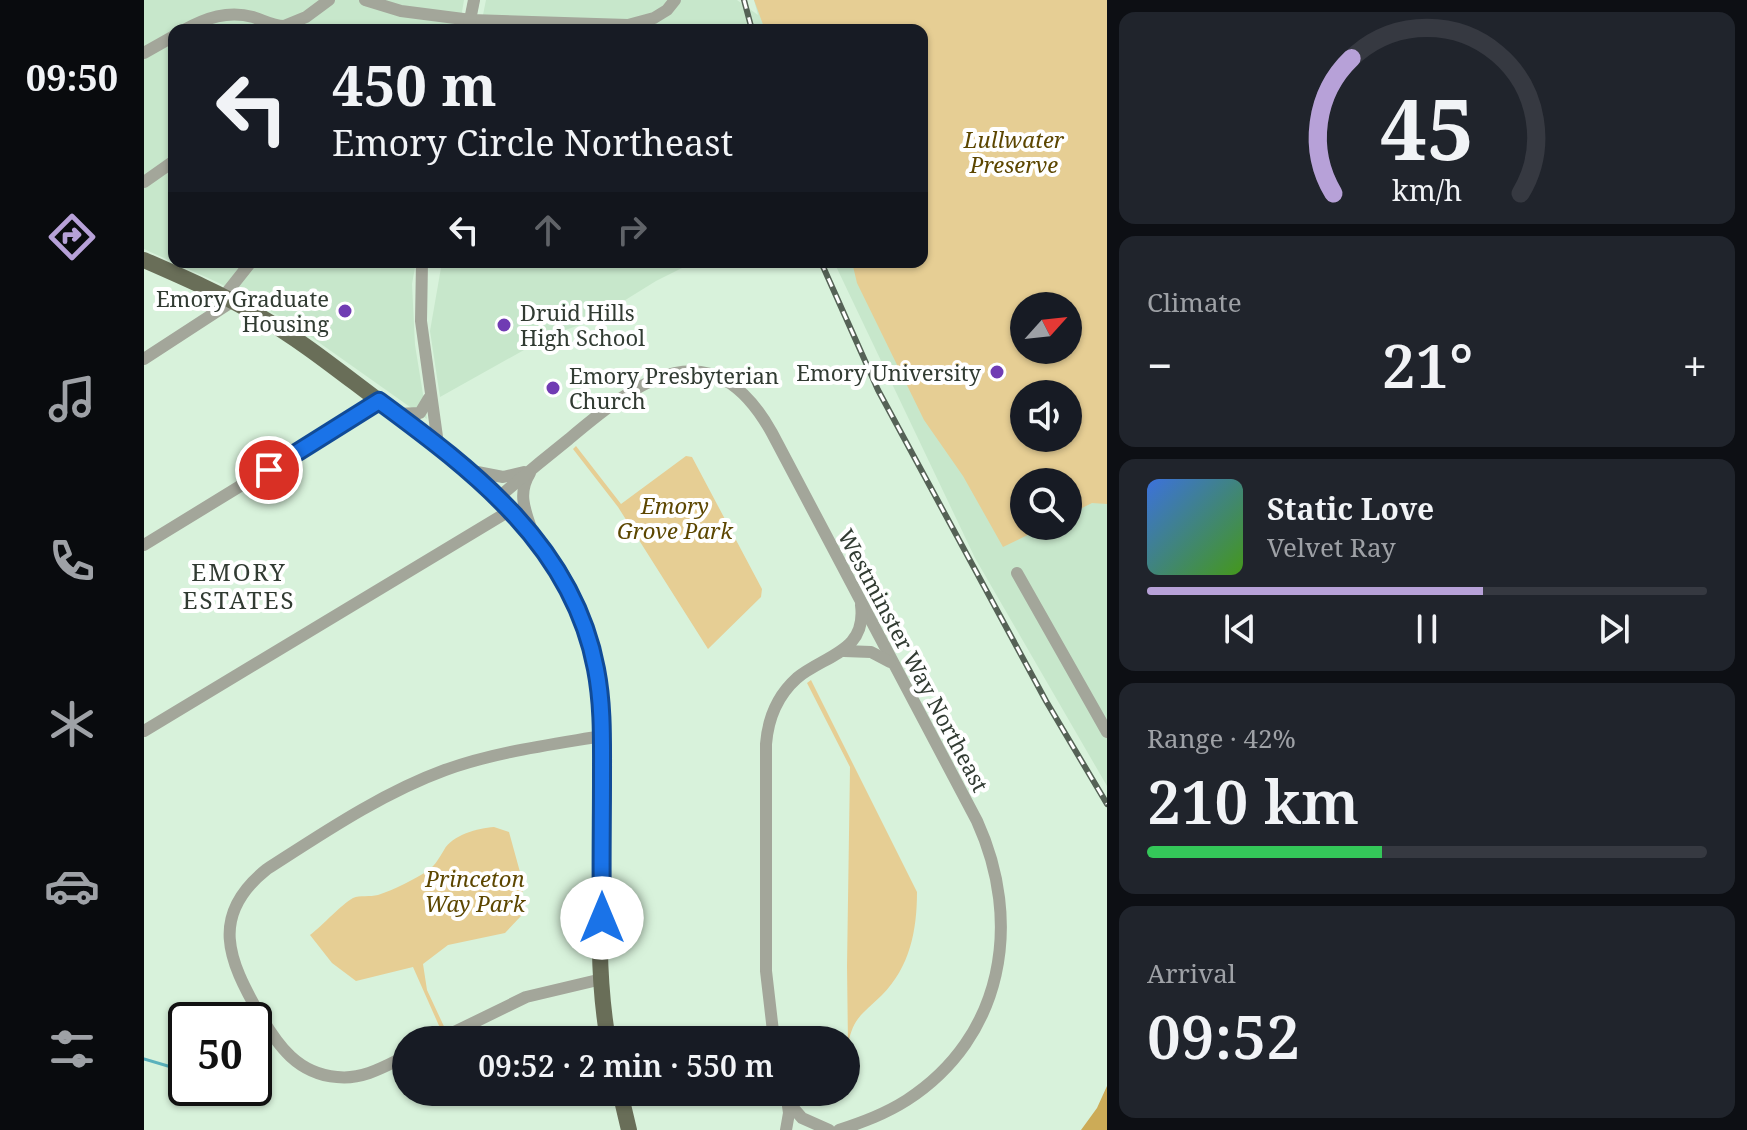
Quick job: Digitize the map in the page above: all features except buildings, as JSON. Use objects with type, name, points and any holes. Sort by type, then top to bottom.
[{"type":"main road","points":[[144,260],[229,299],[275,326],[438,444],[511,510],[552,560],[573,595],[590,641],[600,695],[602,979],[607,1026]]},
{"type":"main road","points":[[623,1106],[629,1130]]},
{"type":"street","points":[[292,24],[329,0]]},
{"type":"street","points":[[365,0],[401,11],[428,13]]},
{"type":"street","points":[[393,0],[466,24]]},
{"type":"street","points":[[470,24],[474,0]]},
{"type":"street","points":[[635,24],[660,15],[675,0]]},
{"type":"street","points":[[195,24],[220,10],[270,24]]},
{"type":"street","points":[[144,53],[168,39]]},
{"type":"street","points":[[144,182],[168,165]]},
{"type":"street","points":[[144,359],[229,299],[247,268]]},
{"type":"street","points":[[422,268],[420,306],[429,398],[438,444]]},
{"type":"street","name":"Westminster Way Northeast","points":[[498,498],[612,405],[664,375],[693,371],[724,379],[746,393],[762,415],[989,848],[1001,897],[1001,945],[996,975],[984,1008],[965,1044],[926,1086],[897,1106],[839,1130]]},
{"type":"street","points":[[396,414],[420,413],[429,398]]},
{"type":"street","points":[[144,545],[379,401]]},
{"type":"street","points":[[533,535],[522,501],[524,486],[534,467]]},
{"type":"street","name":"Westminster Way Northeast","points":[[468,470],[503,477],[521,474],[534,467]]},
{"type":"street","points":[[147,728],[511,510]]},
{"type":"street","points":[[1017,573],[1107,732]]},
{"type":"street","points":[[772,1026],[766,971],[766,744],[769,725],[775,707],[792,683],[844,651],[854,640],[861,624],[859,598]]},
{"type":"street","points":[[844,651],[871,652],[893,664]]},
{"type":"street","points":[[392,1063],[354,1077],[337,1077],[303,1067],[286,1053],[274,1039],[235,970],[229,933],[239,901],[250,884],[267,869],[388,796],[430,776],[481,758],[602,736]]},
{"type":"street","points":[[467,1026],[526,997],[602,979]]},
{"type":"street","points":[[786,1130],[787,1106]]},
{"type":"street","points":[[793,1106],[802,1118],[829,1130]]},
{"type":"shaded area","points":[[144,0],[464,0],[460,24],[168,24],[168,260],[144,249]]},
{"type":"shaded area","name":"Lullwater Preserve","points":[[486,0],[737,0],[758,15],[754,0],[1107,0],[1107,786],[975,558],[837,268],[928,268],[928,24],[481,24]]},
{"type":"shaded area","points":[[186,268],[415,268],[412,284],[415,345],[427,419],[290,322]]},
{"type":"shaded area","name":"Druid Hills High School","points":[[441,268],[682,268],[593,320],[549,336],[440,397],[430,331]]},
{"type":"shaded area","points":[[1107,1086],[1107,1130],[1081,1130],[1097,1108]]},
{"type":"green space","name":"Lullwater Preserve","points":[[754,0],[1107,0],[1107,504],[1092,503],[1082,508],[1082,468],[1010,468],[1010,540],[1017,540],[1003,547],[963,476],[924,420],[857,283],[853,268],[928,268],[928,24],[763,24]]},
{"type":"green space","name":"Emory Grove Park","points":[[576,446],[621,504],[686,456],[692,457],[762,589],[761,597],[708,649],[618,507],[573,449]]},
{"type":"green space","points":[[811,680],[917,892],[913,934],[905,960],[892,984],[854,1026],[848,1026],[850,767],[807,683]]},
{"type":"green space","name":"Princeton Way Park","points":[[494,827],[509,832],[523,883],[521,916],[505,933],[448,945],[423,964],[427,990],[444,1026],[439,1026],[413,967],[356,981],[332,963],[310,935],[353,898],[378,895],[429,870],[453,840],[473,831]]},
{"type":"waterway","points":[[144,1059],[168,1066]]},
{"type":"railway","points":[[744,0],[750,24]]},
{"type":"railway","points":[[824,268],[878,390],[1046,701],[1107,804]]},
{"type":"place","name":"Emory Graduate Housing","points":[[345,311]]},
{"type":"place","name":"Druid Hills High School","points":[[504,325]]},
{"type":"place","name":"Emory University","points":[[997,372]]},
{"type":"place","name":"Emory Presbyterian Church","points":[[553,388]]},
{"type":"district","name":"EMORY ESTATES","points":[[239,585]]},
{"type":"route","points":[[269,470],[379,401],[468,470],[511,510],[552,560],[573,595],[597,671],[601,716],[602,918]]}]
